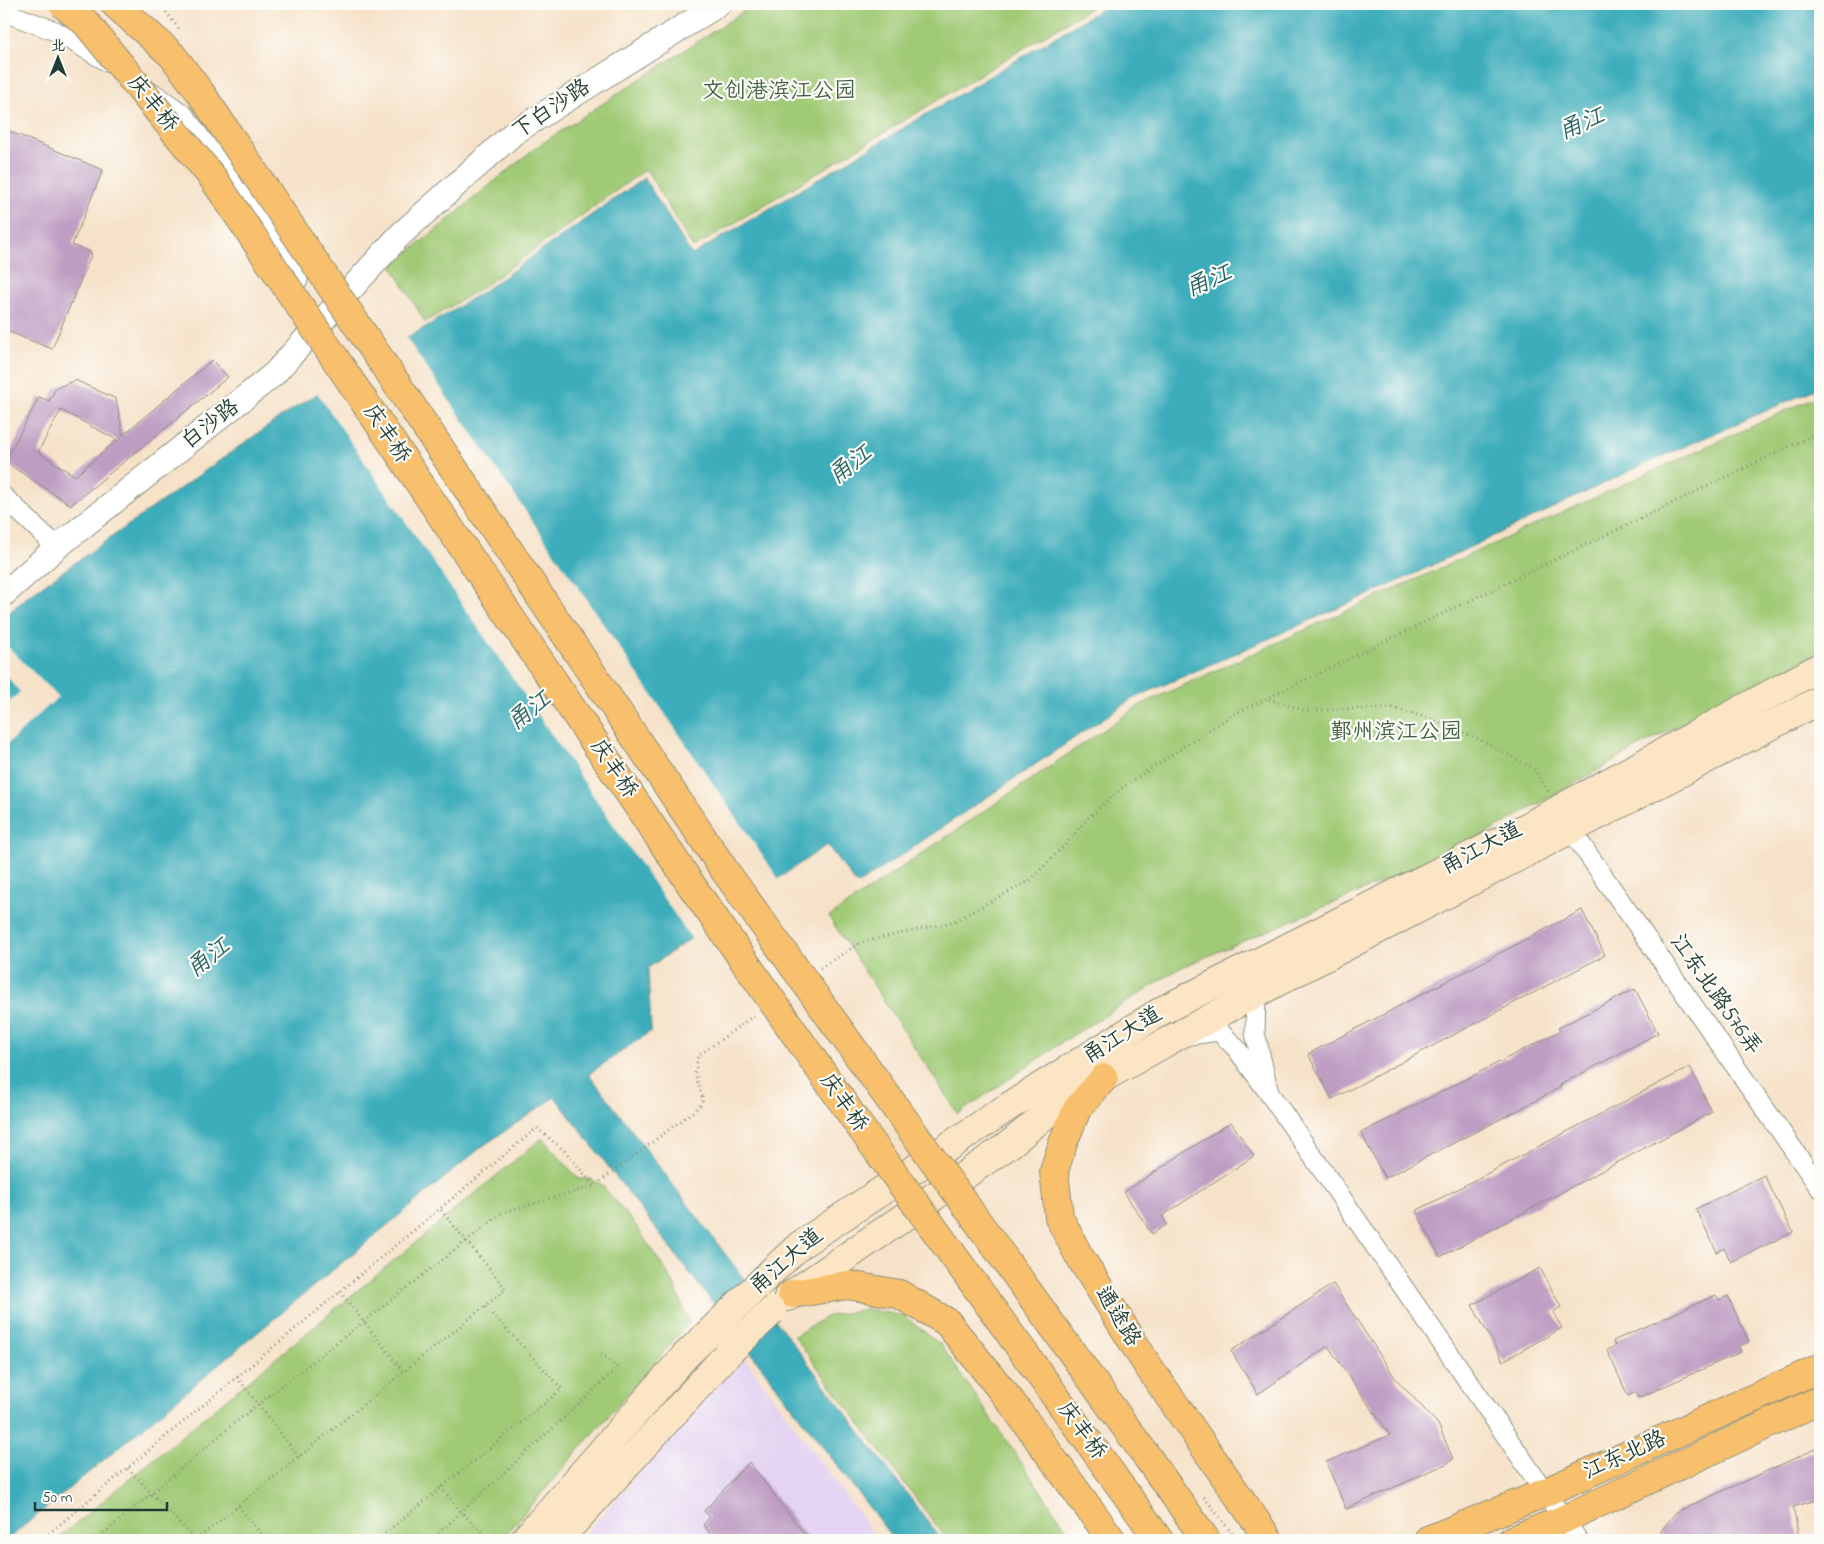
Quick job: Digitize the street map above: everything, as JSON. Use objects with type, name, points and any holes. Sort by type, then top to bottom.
[{"type":"main road","name":"庆丰桥","points":[[63,4],[86,23],[214,178],[696,892],[858,1124],[1159,1540]]},
{"type":"main road","name":"庆丰桥","points":[[114,4],[172,55],[200,92],[726,871],[1206,1540]]},
{"type":"main road","name":"甬江大道","points":[[558,1540],[732,1349],[782,1303],[1010,1144],[1061,1102],[1177,1036],[1256,994],[1565,818],[1820,667]]},
{"type":"main road","name":"甬江大道","points":[[524,1540],[684,1357],[800,1245],[1008,1107],[1163,1010],[1510,836],[1565,818],[1820,700]]},
{"type":"main road","name":"通途路","points":[[1104,1078],[1078,1109],[1063,1143],[1054,1171],[1059,1217],[1078,1254],[1148,1366],[1269,1540]]},
{"type":"main road","points":[[782,1303],[848,1285],[898,1294],[947,1322],[1012,1403],[1112,1540]]},
{"type":"main road","name":"江东北路","points":[[1428,1540],[1544,1493],[1820,1368]]},
{"type":"main road","name":"江东北路","points":[[1512,1540],[1570,1530],[1820,1400]]},
{"type":"street","name":"下白沙路","points":[[399,236],[515,132],[719,4]]},
{"type":"street","points":[[4,12],[55,31],[115,66],[183,114],[243,195],[303,288],[307,303],[305,330],[295,351]]},
{"type":"street","name":"白沙路","points":[[4,594],[57,547],[274,374],[399,236]]},
{"type":"street","points":[[4,497],[57,547]]},
{"type":"street","name":"江东北路576弄","points":[[1565,818],[1820,1188]]},
{"type":"street","points":[[1256,994],[1255,1033],[1269,1093]]},
{"type":"street","points":[[1177,1036],[1219,1031],[1236,1048],[1570,1530]]},
{"type":"path","points":[[817,971],[862,942],[954,922],[1030,881],[1065,846],[1088,818],[1123,786],[1230,716],[1820,432]]},
{"type":"path","points":[[1268,698],[1303,710],[1393,708],[1428,718],[1481,740],[1534,770],[1565,818]]},
{"type":"path","points":[[96,1540],[258,1404],[502,1213],[594,1186],[699,1107],[703,1100],[695,1073],[698,1056],[762,1010]]},
{"type":"path","points":[[41,1540],[537,1128],[566,1152],[594,1186]]},
{"type":"path","points":[[128,1468],[195,1540],[506,1289],[440,1209]]},
{"type":"path","points":[[340,1292],[404,1372]]},
{"type":"path","points":[[376,1540],[562,1389],[485,1306]]},
{"type":"path","points":[[431,1540],[618,1368],[600,1353]]},
{"type":"path","points":[[237,1377],[299,1457]]},
{"type":"path","points":[[442,1487],[462,1512],[491,1540]]},
{"type":"path","points":[[238,1506],[266,1540]]},
{"type":"shaded area","points":[[743,1356],[878,1540],[580,1540]]},
{"type":"green space","name":"文创港滨江公园","points":[[755,4],[1097,4],[693,248],[646,169],[481,288],[425,322],[392,266],[535,148]]},
{"type":"green space","name":"鄞州滨江公园","points":[[1820,395],[1820,651],[1642,745],[1456,851],[1182,967],[1064,1041],[958,1114],[829,917],[1140,705]]},
{"type":"green space","points":[[542,1138],[579,1179],[591,1179],[601,1184],[636,1226],[673,1282],[689,1323],[501,1540],[56,1540]]},
{"type":"green space","points":[[866,1309],[904,1316],[941,1345],[1074,1540],[947,1540],[794,1336],[828,1316]]},
{"type":"water","name":"甬江","points":[[1110,4],[1820,4],[1820,387],[1645,464],[1395,583],[1132,699],[857,885],[827,845],[648,968],[651,1031],[589,1074],[942,1540],[894,1540],[555,1097],[483,1146],[7,1540],[4,1540],[4,617],[28,596],[288,412],[482,292],[644,178],[692,255]]},
{"type":"pier","points":[[405,336],[780,881],[693,941],[316,391]]},
{"type":"pier","points":[[4,643],[58,697],[4,747],[4,707],[20,692],[4,673]]},
{"type":"building","points":[[4,129],[103,170],[72,245],[92,253],[52,349],[4,330]]},
{"type":"building","points":[[212,360],[228,377],[71,505],[5,462],[39,397],[49,401],[56,388],[75,380],[116,399],[123,435]],"holes":[[[61,410],[117,440],[75,476],[38,452]]]},
{"type":"building","points":[[1582,910],[1605,955],[1332,1099],[1308,1054]]},
{"type":"building","points":[[1635,989],[1658,1033],[1560,1085],[1561,1087],[1520,1109],[1385,1178],[1361,1133],[1560,1031],[1558,1028]]},
{"type":"building","points":[[1690,1067],[1712,1112],[1440,1257],[1416,1211]]},
{"type":"building","points":[[1231,1122],[1254,1156],[1162,1216],[1167,1224],[1152,1234],[1124,1192]]},
{"type":"building","points":[[1764,1175],[1793,1232],[1731,1262],[1724,1248],[1717,1252],[1696,1209]]},
{"type":"building","points":[[1540,1268],[1561,1307],[1553,1312],[1562,1328],[1503,1361],[1472,1305]]},
{"type":"building","points":[[1333,1284],[1396,1379],[1438,1424],[1453,1459],[1446,1464],[1346,1509],[1326,1462],[1390,1435],[1328,1346],[1258,1394],[1231,1351]]},
{"type":"building","points":[[1716,1295],[1719,1300],[1728,1296],[1749,1342],[1739,1346],[1741,1352],[1638,1398],[1635,1392],[1628,1396],[1607,1350],[1615,1346],[1613,1341]]},
{"type":"building","points":[[1820,1447],[1820,1499],[1793,1507],[1799,1538],[1795,1540],[1663,1540],[1661,1531],[1676,1512]]},
{"type":"building","points":[[749,1462],[809,1540],[715,1540],[703,1525],[710,1517],[704,1511]]}]
